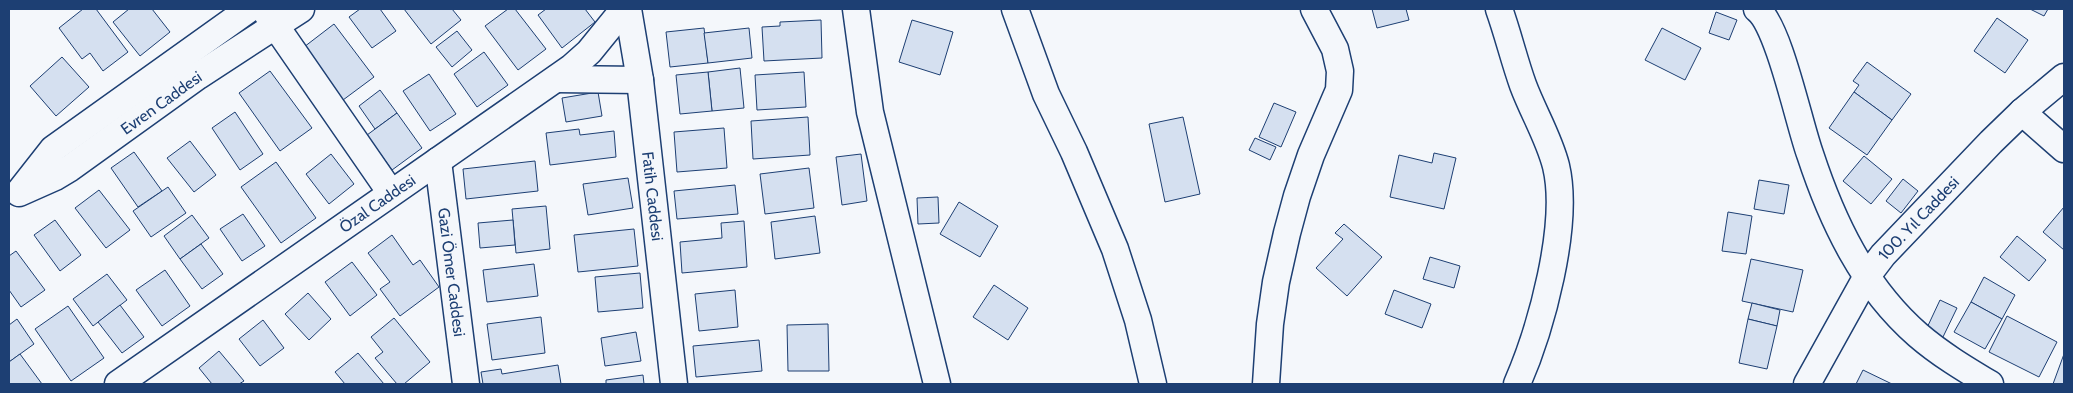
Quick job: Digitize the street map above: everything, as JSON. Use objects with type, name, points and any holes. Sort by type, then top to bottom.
[{"type":"street","name":"Evren Caddesi","points":[[14,197],[53,149],[249,9]]},
{"type":"street","name":"Evren Caddesi","points":[[14,197],[70,168],[198,76],[270,17],[300,9]]},
{"type":"street","name":"Özal Caddesi","points":[[118,384],[556,79],[589,52],[624,9]]},
{"type":"street","name":"Fatih Caddesi","points":[[628,9],[640,80],[674,384]]},
{"type":"street","points":[[856,9],[870,112],[937,384]]},
{"type":"street","points":[[1015,9],[1046,94],[1074,152],[1115,249],[1138,320],[1154,384]]},
{"type":"street","points":[[1266,384],[1270,324],[1276,282],[1296,196],[1311,155],[1339,90],[1340,71],[1335,49],[1314,9]]},
{"type":"street","points":[[1499,9],[1523,84],[1546,137],[1556,167],[1559,198],[1558,231],[1542,313],[1530,356],[1517,384]]},
{"type":"street","points":[[1760,10],[1773,33],[1809,153],[1830,209],[1850,249],[1867,276],[1900,318],[1941,354],[1990,384]]},
{"type":"street","points":[[270,17],[391,193]]},
{"type":"street","name":"100. Yıl Caddesi","points":[[1807,384],[1867,276],[1883,255],[1953,180],[2022,112],[2064,77]]},
{"type":"street","points":[[556,79],[640,80]]},
{"type":"street","points":[[2022,112],[2064,148]]},
{"type":"street","name":"Gazi Ömer Caddesi","points":[[438,162],[459,379]]},
{"type":"building","points":[[83,9],[96,9],[128,52],[103,71],[90,53],[82,59],[59,28]]},
{"type":"building","points":[[129,9],[152,9],[170,32],[140,56],[113,22]]},
{"type":"building","points":[[360,9],[380,9],[396,31],[372,48],[349,17]]},
{"type":"building","points":[[404,9],[452,9],[461,20],[431,44]]},
{"type":"building","points":[[508,9],[515,9],[546,49],[518,70],[485,26]]},
{"type":"building","points":[[546,9],[585,9],[595,22],[562,48],[538,15]]},
{"type":"building","points":[[1372,9],[1406,9],[1409,20],[1377,28]]},
{"type":"building","points":[[2030,9],[2048,9],[2044,16]]},
{"type":"building","points":[[1716,12],[1737,20],[1729,40],[1709,33]]},
{"type":"building","points":[[1997,18],[2028,40],[2005,73],[1974,51]]},
{"type":"building","points":[[821,20],[822,58],[764,61],[762,27],[780,26],[780,22]]},
{"type":"building","points":[[912,20],[953,32],[940,75],[899,62]]},
{"type":"building","points":[[334,24],[374,77],[343,100],[304,47]]},
{"type":"building","points":[[704,28],[708,63],[670,67],[666,32]]},
{"type":"building","points":[[749,28],[752,58],[708,63],[704,33]]},
{"type":"building","points":[[1662,28],[1701,48],[1685,80],[1645,60]]},
{"type":"building","points":[[457,31],[472,50],[452,67],[436,47]]},
{"type":"building","points":[[484,52],[508,85],[477,107],[454,74]]},
{"type":"building","points":[[62,57],[89,87],[56,116],[30,86]]},
{"type":"building","points":[[1867,62],[1911,94],[1892,120],[1854,92],[1859,85],[1853,81]]},
{"type":"building","points":[[740,68],[744,108],[712,111],[708,72]]},
{"type":"building","points":[[270,71],[312,128],[280,151],[239,93]]},
{"type":"building","points":[[708,72],[712,111],[680,114],[676,75]]},
{"type":"building","points":[[804,72],[806,107],[757,110],[755,75]]},
{"type":"building","points":[[429,74],[456,114],[430,131],[403,91]]},
{"type":"building","points":[[380,90],[397,113],[375,129],[359,106]]},
{"type":"building","points":[[598,92],[602,116],[566,122],[562,98]]},
{"type":"building","points":[[1854,92],[1892,120],[1867,155],[1829,128]]},
{"type":"building","points":[[1274,103],[1296,112],[1281,147],[1259,137]]},
{"type":"building","points":[[235,112],[263,154],[240,170],[212,128]]},
{"type":"building","points":[[397,113],[422,148],[392,170],[367,135]]},
{"type":"building","points":[[808,117],[810,155],[753,159],[751,121]]},
{"type":"building","points":[[1183,117],[1200,194],[1165,202],[1149,124]]},
{"type":"building","points":[[724,128],[727,168],[677,172],[674,132]]},
{"type":"building","points":[[579,129],[580,135],[614,131],[616,157],[550,165],[546,133]]},
{"type":"building","points":[[1255,138],[1276,147],[1270,160],[1249,150]]},
{"type":"building","points":[[190,141],[216,175],[194,192],[167,158]]},
{"type":"building","points":[[134,152],[162,191],[138,207],[111,168]]},
{"type":"building","points":[[1434,153],[1456,158],[1444,209],[1390,197],[1399,155],[1432,163]]},
{"type":"building","points":[[331,154],[354,184],[329,204],[306,174]]},
{"type":"building","points":[[861,154],[867,201],[842,205],[836,157]]},
{"type":"building","points":[[1864,156],[1892,179],[1871,204],[1843,181]]},
{"type":"building","points":[[535,161],[538,191],[466,199],[463,169]]},
{"type":"building","points":[[276,162],[316,218],[281,243],[241,187]]},
{"type":"building","points":[[809,168],[814,208],[765,214],[760,174]]},
{"type":"building","points":[[628,178],[633,208],[588,215],[583,184]]},
{"type":"building","points":[[1903,179],[1918,191],[1901,213],[1886,201]]},
{"type":"building","points":[[1759,180],[1789,185],[1784,214],[1754,209]]},
{"type":"building","points":[[735,185],[738,214],[677,219],[674,191]]},
{"type":"building","points":[[168,187],[186,213],[151,237],[133,211]]},
{"type":"building","points":[[99,190],[130,230],[106,248],[75,208]]},
{"type":"building","points":[[938,197],[939,223],[918,224],[917,198]]},
{"type":"building","points":[[959,202],[998,226],[980,257],[940,234]]},
{"type":"building","points":[[546,206],[550,249],[516,253],[512,209]]},
{"type":"building","points":[[2064,207],[2064,250],[2043,232]]},
{"type":"building","points":[[1728,212],[1752,216],[1746,254],[1722,251]]},
{"type":"building","points":[[243,214],[265,246],[242,261],[220,229]]},
{"type":"building","points":[[192,215],[209,238],[180,259],[164,236]]},
{"type":"building","points":[[815,216],[820,253],[775,259],[771,222]]},
{"type":"building","points":[[55,220],[81,255],[60,271],[34,235]]},
{"type":"building","points":[[513,220],[515,245],[480,248],[478,223]]},
{"type":"building","points":[[744,221],[747,267],[682,273],[680,242],[722,238],[721,223]]},
{"type":"building","points":[[1344,224],[1382,257],[1347,296],[1316,268],[1343,239],[1335,233]]},
{"type":"building","points":[[634,229],[638,266],[578,272],[574,235]]},
{"type":"building","points":[[392,235],[413,265],[420,260],[439,287],[400,316],[380,289],[390,282],[368,253]]},
{"type":"building","points":[[2017,236],[2046,260],[2029,281],[2000,257]]},
{"type":"building","points":[[201,244],[223,274],[202,289],[180,259]]},
{"type":"building","points":[[16,251],[45,290],[21,307],[9,290],[9,256]]},
{"type":"building","points":[[1430,257],[1460,266],[1454,288],[1423,279]]},
{"type":"building","points":[[1751,259],[1803,270],[1793,312],[1742,301]]},
{"type":"building","points":[[352,262],[377,295],[350,316],[325,282]]},
{"type":"building","points":[[534,264],[538,296],[487,302],[483,270]]},
{"type":"building","points":[[165,270],[190,306],[162,326],[136,290]]},
{"type":"building","points":[[640,273],[643,308],[598,312],[595,277]]},
{"type":"building","points":[[107,274],[127,300],[93,326],[73,299]]},
{"type":"building","points":[[1984,277],[2015,295],[2002,319],[1971,302]]},
{"type":"building","points":[[994,285],[1028,308],[1008,340],[973,317]]},
{"type":"building","points":[[735,290],[738,327],[699,331],[695,294]]},
{"type":"building","points":[[1394,290],[1431,304],[1422,328],[1385,314]]},
{"type":"building","points":[[308,293],[331,319],[309,340],[285,314]]},
{"type":"building","points":[[1940,300],[1957,308],[1942,339],[1925,332]]},
{"type":"building","points":[[1971,302],[2002,319],[1985,349],[1954,332]]},
{"type":"building","points":[[1752,303],[1780,310],[1777,326],[1748,319]]},
{"type":"building","points":[[120,305],[144,337],[122,353],[98,322]]},
{"type":"building","points":[[68,306],[104,358],[71,381],[35,329]]},
{"type":"building","points":[[2007,316],[2057,342],[2039,377],[1989,352]]},
{"type":"building","points":[[541,317],[545,353],[492,360],[487,324]]},
{"type":"building","points":[[394,318],[430,362],[404,384],[397,384],[375,358],[383,352],[371,337]]},
{"type":"building","points":[[17,319],[34,344],[9,362],[9,325]]},
{"type":"building","points":[[1748,319],[1777,326],[1767,369],[1739,363]]},
{"type":"building","points":[[263,320],[284,348],[260,366],[239,339]]},
{"type":"building","points":[[828,324],[829,371],[788,371],[787,325]]},
{"type":"building","points":[[636,332],[641,361],[605,366],[601,338]]},
{"type":"building","points":[[759,340],[762,371],[696,377],[693,346]]},
{"type":"building","points":[[219,351],[244,381],[239,384],[212,384],[199,368]]},
{"type":"building","points":[[358,353],[384,384],[345,384],[335,372]]},
{"type":"building","points":[[20,354],[42,384],[9,384],[9,362]]},
{"type":"building","points":[[2064,354],[2064,384],[2053,384]]},
{"type":"building","points":[[558,365],[561,384],[483,384],[481,372],[501,369],[502,374]]},
{"type":"building","points":[[1863,370],[1892,384],[1856,384]]},
{"type":"building","points":[[643,375],[644,384],[606,384],[606,380]]}]
